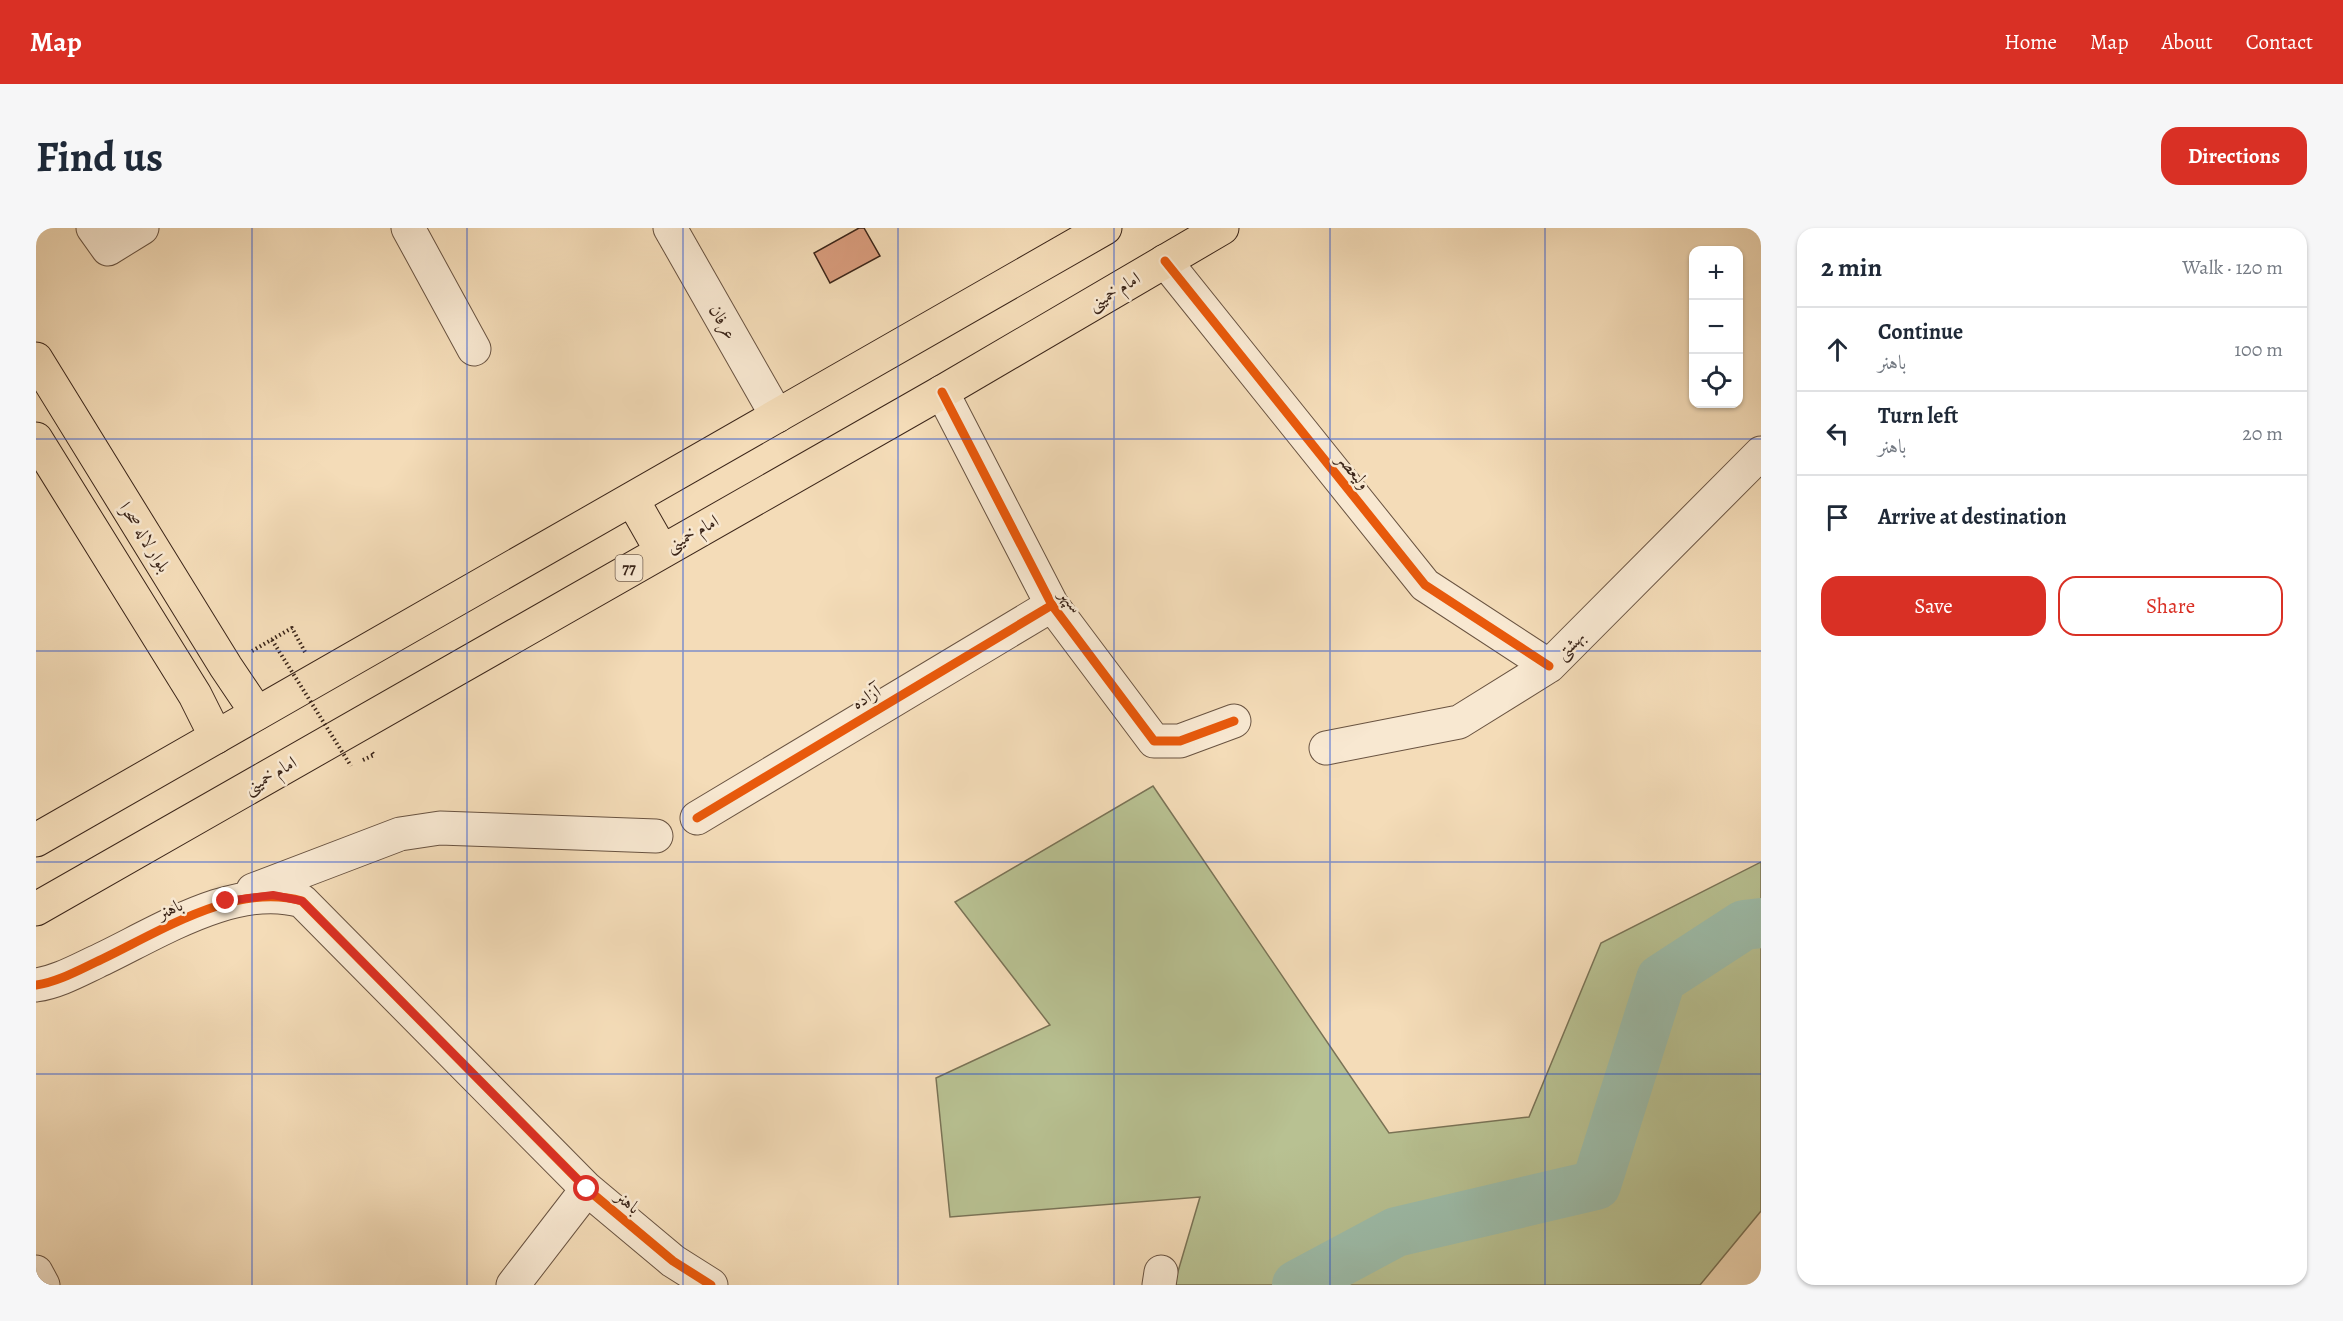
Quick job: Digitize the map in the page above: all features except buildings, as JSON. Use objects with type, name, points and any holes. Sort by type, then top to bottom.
[{"type":"main road","points":[[36,840],[1105,228]]},
{"type":"main road","name":"امام خمینی","points":[[36,909],[942,392],[1222,228]]},
{"type":"main road","name":"بلوار لاله صحرا","points":[[36,359],[213,646],[257,713]]},
{"type":"main road","points":[[36,439],[177,667],[216,737]]},
{"type":"main road","points":[[632,499],[662,550]]},
{"type":"main road","points":[[177,667],[213,646]]},
{"type":"street","points":[[93,228],[108,249],[142,228]]},
{"type":"street","points":[[408,228],[474,349]]},
{"type":"street","name":"عرفان","points":[[670,228],[777,416]]},
{"type":"street","name":"ولیعصر","points":[[1165,261],[1425,585],[1549,666]]},
{"type":"street","name":"سپهر","points":[[942,392],[1052,605],[1154,741],[1180,741],[1234,721]]},
{"type":"street","name":"بهشتی","points":[[1326,748],[1459,722],[1549,666],[1761,453]]},
{"type":"street","name":"آزاده","points":[[697,818],[1052,605]]},
{"type":"street","points":[[226,901],[400,834],[440,828],[656,836]]},
{"type":"street","name":"باهنر","points":[[36,985],[65,976],[226,901],[273,895],[302,901],[587,1189],[673,1261],[711,1285]]},
{"type":"street","points":[[513,1285],[587,1189]]},
{"type":"street","points":[[36,1272],[44,1285]]},
{"type":"path","points":[[246,655],[292,628]]},
{"type":"path","points":[[272,640],[351,766]]},
{"type":"green space","points":[[1153,786],[1389,1133],[1529,1117],[1601,943],[1761,862],[1761,1211],[1700,1285],[1174,1285],[1200,1197],[950,1217],[936,1078],[1050,1025],[955,902]]},
{"type":"waterway","points":[[1297,1285],[1396,1232],[1596,1185],[1661,979],[1744,925],[1761,923]]},
{"type":"cycle path","points":[[1165,261],[1425,585],[1549,666]]},
{"type":"cycle path","points":[[942,392],[1052,605],[1154,741],[1180,741],[1234,721]]},
{"type":"cycle path","points":[[697,818],[1052,605]]},
{"type":"cycle path","points":[[36,985],[67,976],[170,925],[223,904],[250,898],[276,897],[302,901],[587,1189],[673,1261],[711,1285]]},
{"type":"route","points":[[226,901],[273,895],[302,901],[587,1189]]}]
